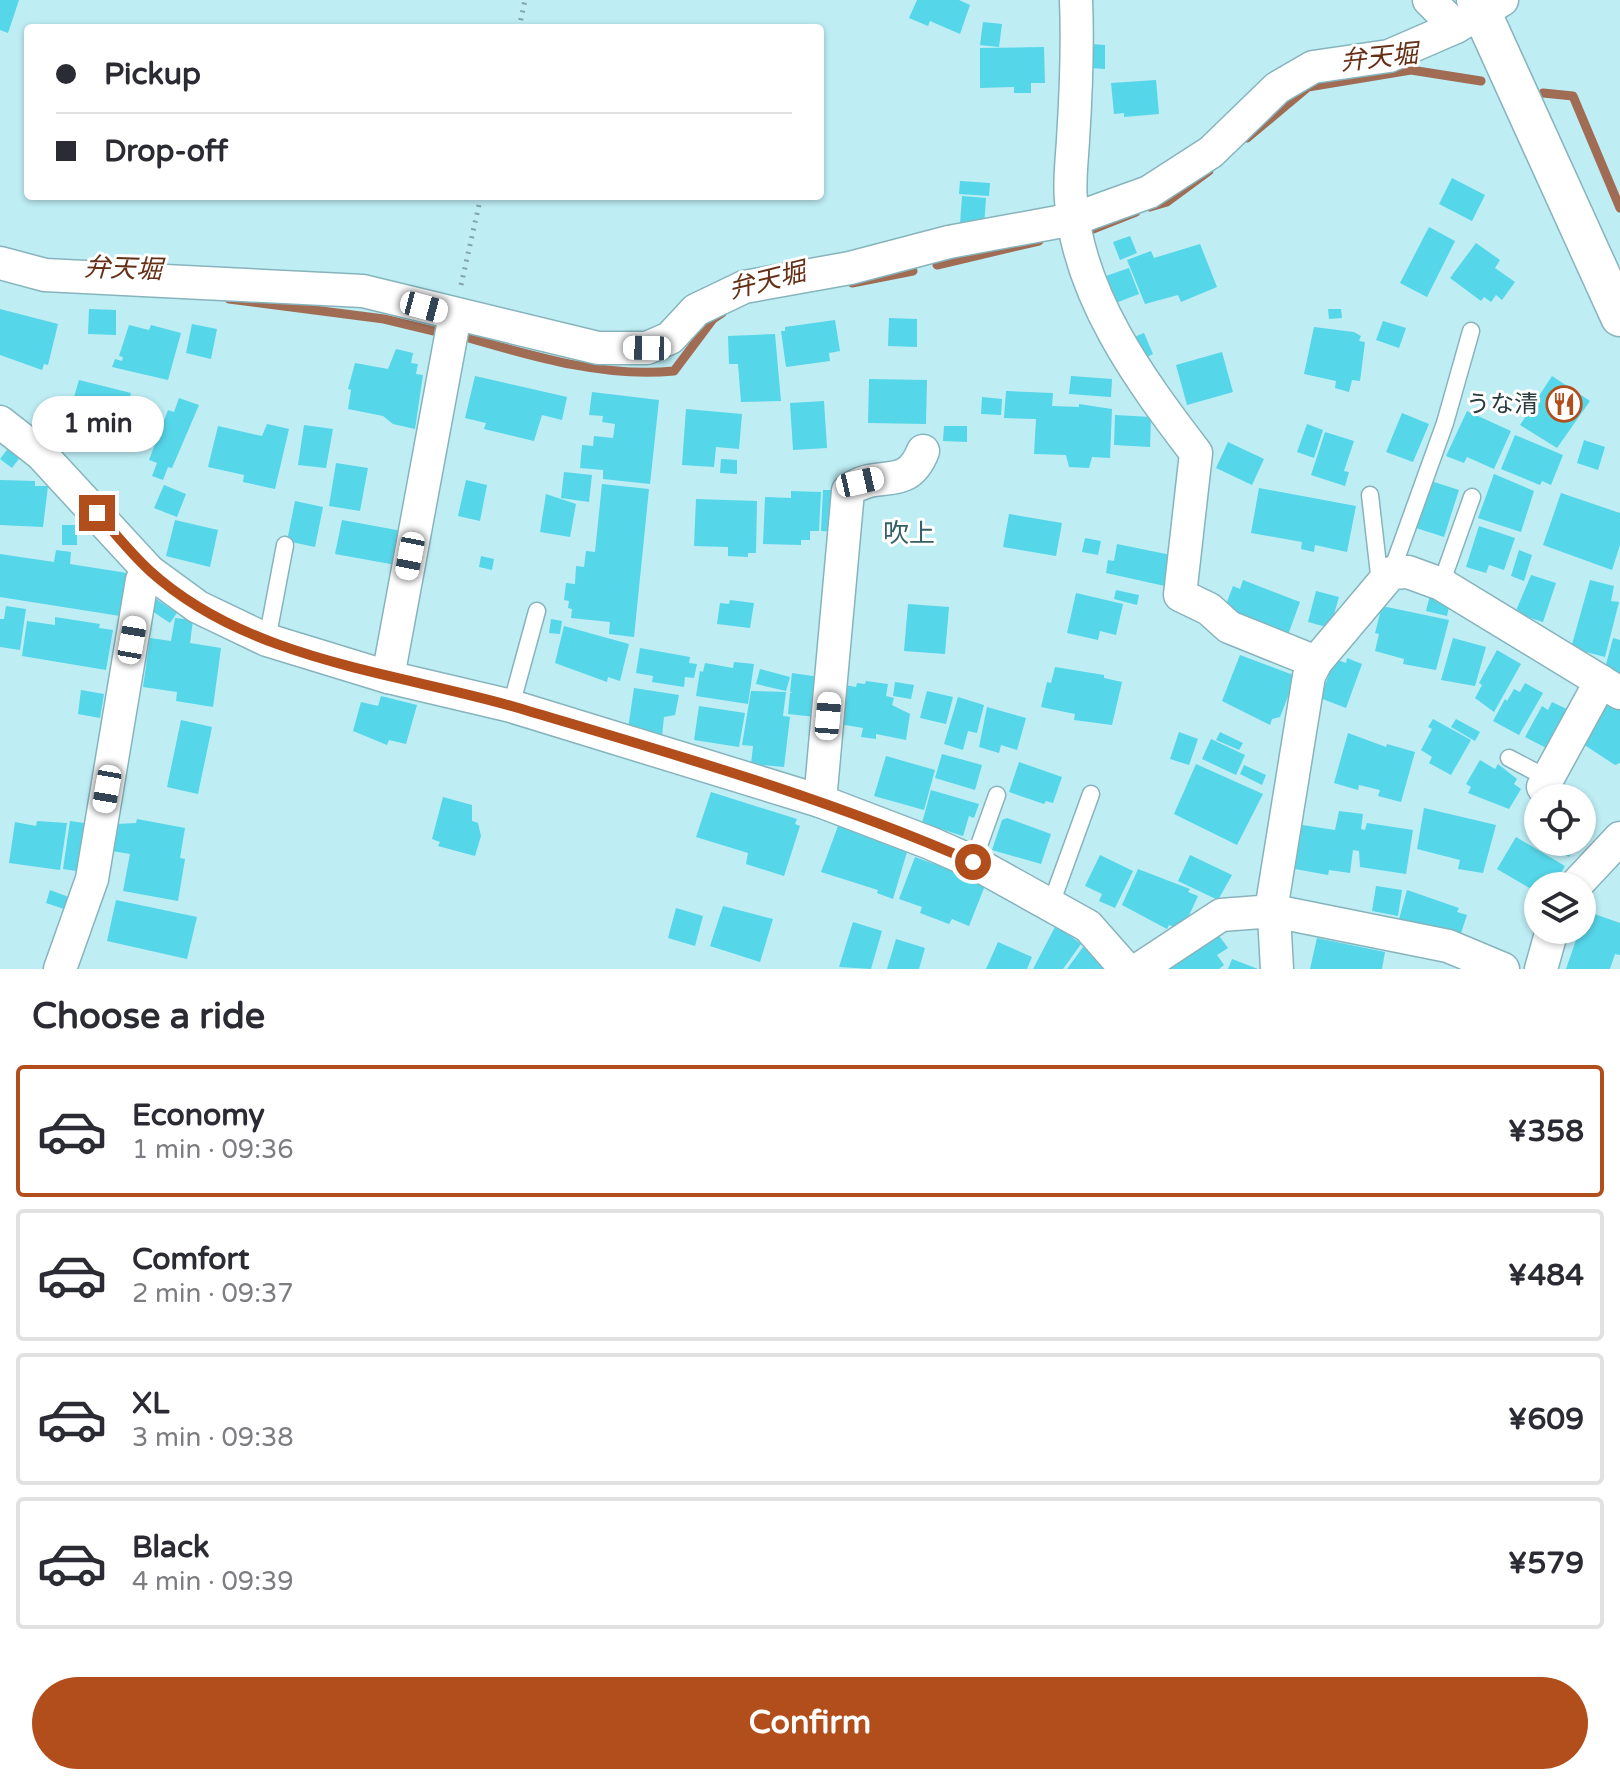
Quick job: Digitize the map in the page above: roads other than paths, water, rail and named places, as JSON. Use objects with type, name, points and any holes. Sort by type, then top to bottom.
[{"type":"street","points":[[1076,0],[1078,42],[1071,199],[1080,250],[1105,315],[1147,389],[1196,453],[1180,595],[1209,609],[1229,627],[1316,662]]},
{"type":"street","points":[[1429,0],[1479,10]]},
{"type":"street","points":[[0,263],[45,275],[363,291],[598,348],[647,348],[670,338],[696,310],[744,287],[850,268],[949,242],[1074,219],[1149,192],[1211,152],[1277,88],[1313,67],[1389,56],[1479,10]]},
{"type":"street","points":[[1479,10],[1620,317]]},
{"type":"street","points":[[388,677],[455,315]]},
{"type":"street","points":[[0,422],[41,454],[150,572],[198,607],[267,640],[388,677],[511,706],[820,801],[973,862],[1051,904],[1088,926],[1126,969]]},
{"type":"street","points":[[820,801],[848,491],[860,482],[907,476],[917,467],[923,451]]},
{"type":"street","points":[[60,969],[92,879],[142,580],[150,572]]},
{"type":"street","points":[[1277,969],[1274,911],[1289,791],[1309,676],[1316,662],[1368,604],[1386,578],[1408,572],[1441,584],[1611,687],[1552,784]]},
{"type":"street","points":[[1584,872],[1601,844]]},
{"type":"street","points":[[1139,969],[1221,915],[1274,911],[1448,946],[1503,969]]},
{"type":"street","points":[[1541,969],[1548,944]]},
{"type":"lane","points":[[1386,578],[1445,423],[1471,331]]},
{"type":"lane","points":[[1370,495],[1386,578]]},
{"type":"lane","points":[[1441,584],[1472,497]]},
{"type":"lane","points":[[267,640],[285,545]]},
{"type":"lane","points":[[511,706],[537,611]]},
{"type":"lane","points":[[1509,758],[1545,784]]},
{"type":"lane","points":[[1051,904],[1091,794]]},
{"type":"lane","points":[[973,862],[997,795]]},
{"type":"waterway","name":"弁天堀","points":[[1247,138],[1308,87],[1411,70],[1481,81]]},
{"type":"waterway","name":"弁天堀","points":[[1543,93],[1573,96],[1620,208]]},
{"type":"waterway","name":"弁天堀","points":[[1150,207],[1167,202],[1209,171]]},
{"type":"waterway","name":"弁天堀","points":[[1088,231],[1136,212]]},
{"type":"waterway","name":"弁天堀","points":[[937,265],[1039,241]]},
{"type":"waterway","name":"弁天堀","points":[[852,283],[913,271]]},
{"type":"waterway","name":"弁天堀","points":[[229,299],[384,319],[434,331]]},
{"type":"waterway","name":"弁天堀","points":[[469,338],[545,359],[597,369],[674,371],[713,319],[722,313]]},
{"type":"place","name":"うな清","points":[[1564,404]]},
{"type":"district","name":"吹上","points":[[909,533]]}]
